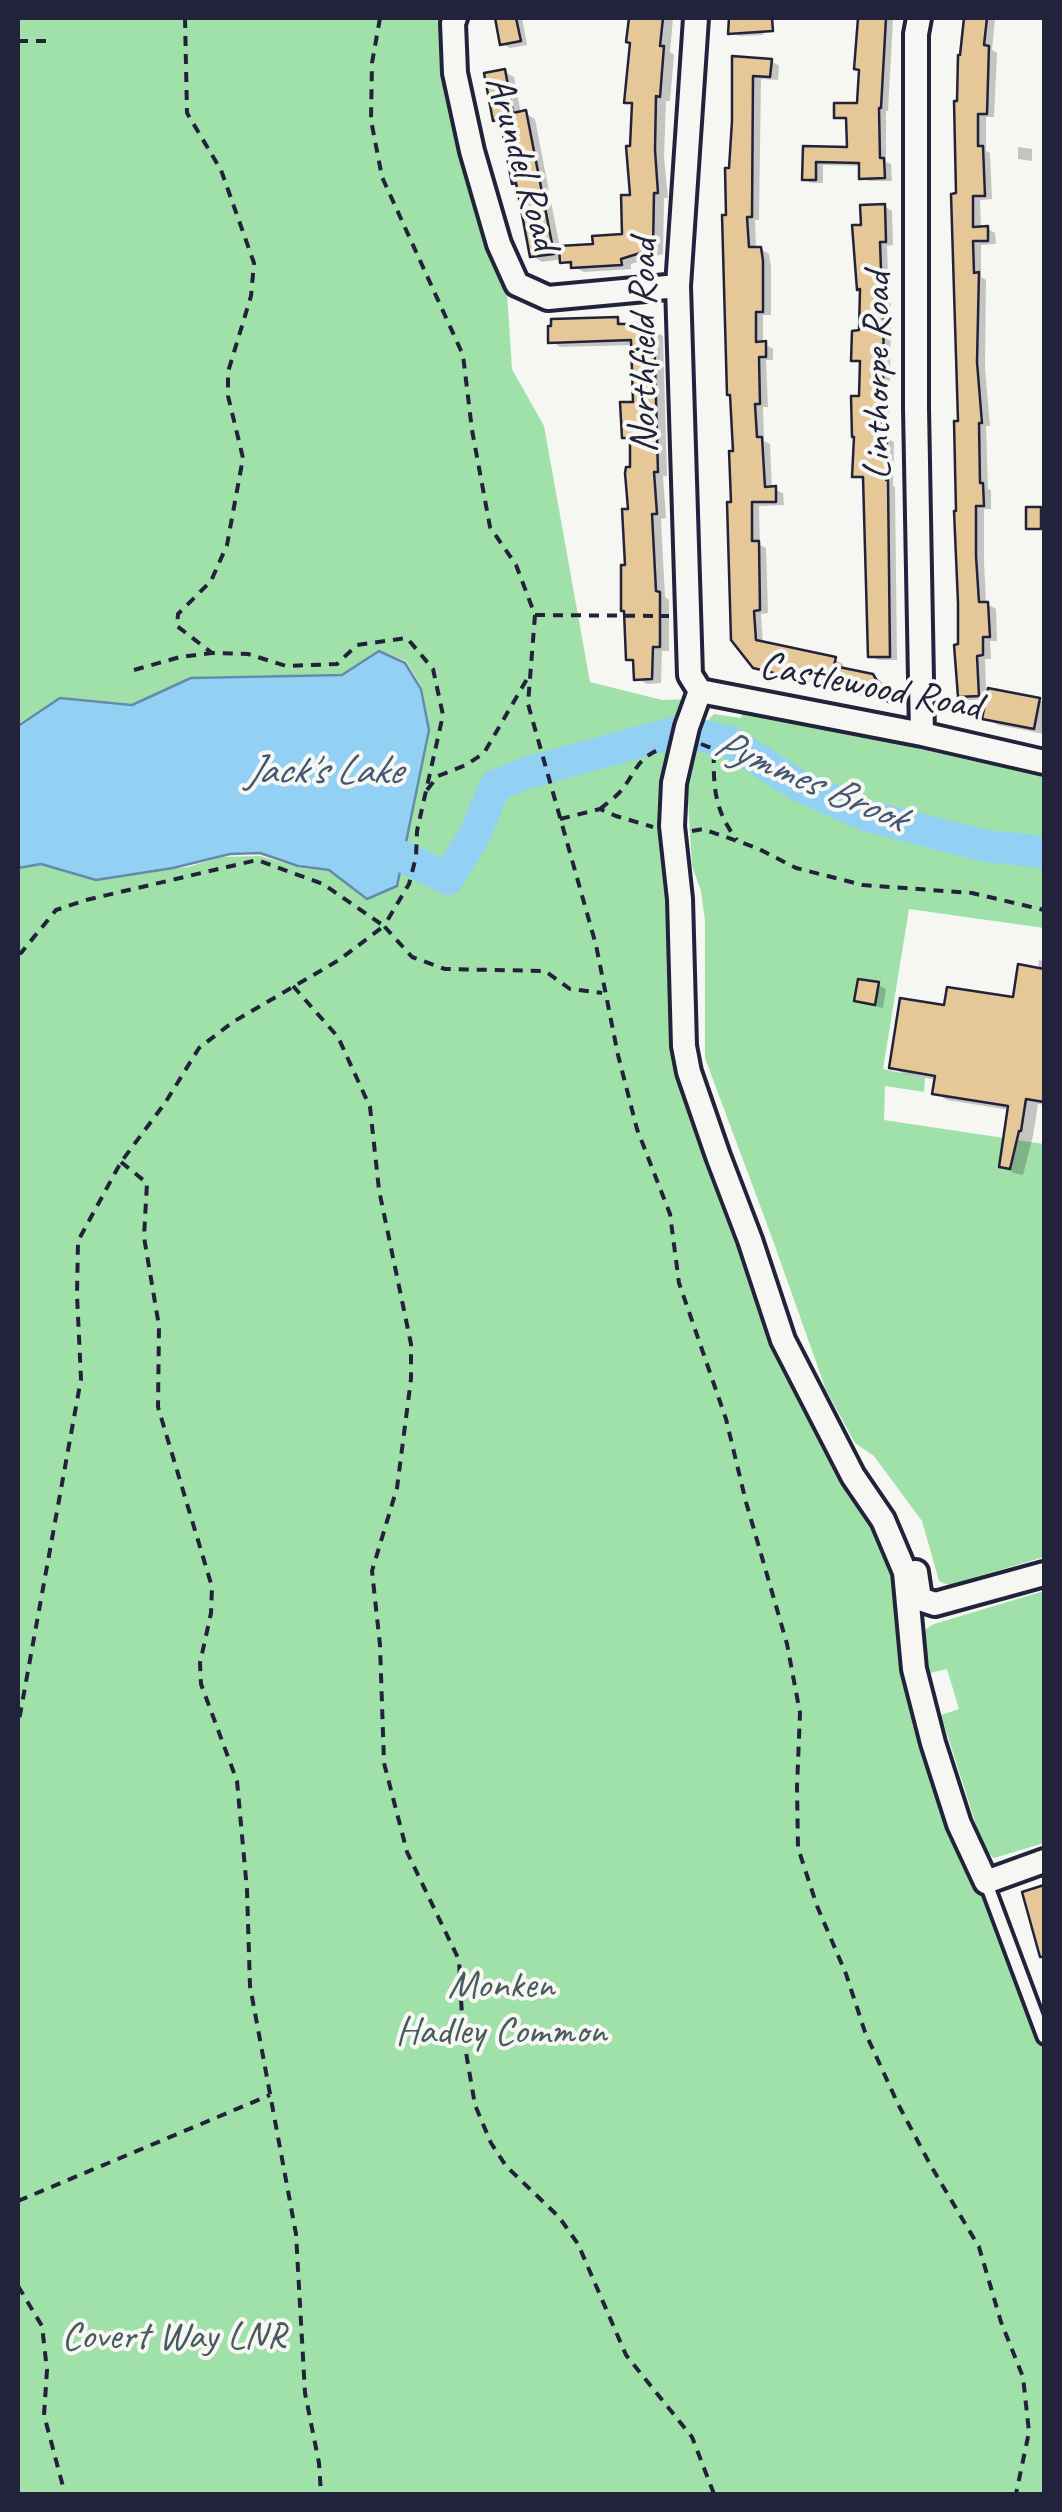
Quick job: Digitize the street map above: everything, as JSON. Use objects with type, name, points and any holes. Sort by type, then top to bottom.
[{"type":"street","name":"Arundel Road","points":[[456,18],[454,74],[499,244],[517,284],[548,298],[678,286]]},
{"type":"street","name":"Northfield Road","points":[[695,683],[688,616],[678,286],[696,18]]},
{"type":"street","name":"Linthorpe Road","points":[[918,18],[916,408],[922,734]]},
{"type":"street","name":"Castlewood Road","points":[[695,683],[1044,762]]},
{"type":"street","points":[[695,683],[674,783],[672,826],[680,899],[684,1046],[689,1072],[783,1340],[853,1476],[883,1520],[905,1572],[914,1669],[959,1824],[986,1882],[1044,1861]]},
{"type":"street","points":[[836,1445],[869,1476],[902,1524],[913,1555],[920,1599],[935,1604],[1044,1574]]},
{"type":"lane","points":[[986,1882],[1044,2036]]},
{"type":"path","points":[[184,18],[187,113],[221,170],[254,263],[251,296],[228,372],[228,396],[243,458],[228,545],[210,582],[178,614],[178,626],[212,653]]},
{"type":"path","points":[[380,18],[372,64],[371,120],[382,177],[463,355],[490,526],[516,565],[534,615],[528,704],[596,946],[637,1128],[670,1214],[679,1284],[726,1419],[787,1644],[800,1713],[798,1848],[865,2032],[930,2166],[980,2247],[1001,2322],[1023,2377],[1029,2432],[1016,2494]]},
{"type":"path","points":[[18,41],[54,41]]},
{"type":"path","points":[[534,615],[688,616]]},
{"type":"path","points":[[18,1726],[81,1380],[76,1295],[78,1240],[121,1162],[199,1048],[233,1022],[338,960],[384,926],[409,884],[443,715],[433,669],[407,638],[357,645],[338,664],[286,666],[248,654],[212,653],[134,670]]},
{"type":"path","points":[[426,792],[438,776],[466,765],[484,752],[529,674]]},
{"type":"path","points":[[560,820],[600,809],[674,833],[703,829],[757,848],[796,868],[863,885],[972,893],[1044,910]]},
{"type":"path","points":[[18,953],[56,910],[257,860],[323,884],[384,926],[412,957],[445,969],[544,972],[570,989],[604,993]]},
{"type":"path","points":[[294,986],[338,1037],[370,1107],[379,1190],[411,1344],[411,1380],[397,1488],[372,1571],[380,1645],[384,1763],[408,1852],[459,1960],[463,2035],[475,2105],[506,2166],[559,2217],[578,2244],[626,2355],[692,2437],[714,2494]]},
{"type":"path","points":[[121,1162],[147,1183],[144,1237],[159,1326],[158,1407],[212,1587],[211,1614],[200,1663],[202,1684],[237,1780],[247,1890],[250,1986],[296,2234],[304,2393],[319,2463],[321,2494]]},
{"type":"path","points":[[18,2201],[270,2095]]},
{"type":"path","points":[[18,2286],[42,2326],[46,2370],[44,2415],[65,2494]]},
{"type":"green space","name":"Monken Hadley Common","points":[[18,18],[440,18],[455,133],[507,293],[512,369],[544,426],[590,682],[662,700],[697,699],[674,783],[676,1063],[793,1387],[881,1532],[898,1585],[899,1631],[927,1758],[963,1867],[987,1900],[1044,2052],[1044,2494],[18,2494],[18,868],[40,865],[90,879],[188,867],[222,857],[260,856],[301,868],[330,871],[367,900],[398,885],[430,730],[422,687],[406,661],[379,650],[343,674],[194,677],[134,704],[61,697],[18,724]]},
{"type":"green space","points":[[743,709],[1044,777],[1044,928],[909,909],[883,1069],[925,1078],[924,1092],[885,1086],[884,1120],[1044,1144],[1044,1557],[949,1585],[939,1581],[922,1521],[874,1456],[855,1443],[826,1390],[705,1058],[705,921],[701,891],[692,866],[687,785],[705,723],[714,714],[741,718]]},
{"type":"green space","points":[[1044,1591],[1044,1843],[994,1858],[984,1850],[941,1715],[959,1709],[947,1669],[930,1673],[924,1634],[934,1624]]},
{"type":"water","name":"Jack's Lake","points":[[379,651],[405,663],[421,689],[429,730],[397,886],[367,899],[329,870],[298,866],[260,853],[230,854],[96,880],[41,864],[18,868],[18,726],[60,698],[132,705],[191,678],[342,675]]},
{"type":"building","points":[[495,18],[516,18],[521,41],[500,45]]},
{"type":"building","points":[[629,18],[663,18],[660,97],[656,96],[658,193],[654,193],[653,249],[621,259],[622,265],[571,268],[571,262],[560,263],[559,246],[593,244],[592,236],[622,234],[621,195],[630,195],[626,146],[630,146],[632,103],[624,103]]},
{"type":"building","points":[[729,18],[772,18],[773,31],[728,34]]},
{"type":"building","points":[[858,18],[886,18],[879,108],[880,158],[884,158],[885,178],[859,179],[859,163],[816,162],[816,180],[802,180],[803,146],[847,147],[846,118],[834,118],[834,103],[857,103],[859,70],[854,69]]},
{"type":"building","points":[[964,18],[987,18],[984,45],[989,46],[987,114],[978,114],[985,196],[973,196],[973,227],[988,226],[988,241],[973,241],[974,273],[979,272],[977,362],[984,506],[976,506],[976,556],[979,602],[988,602],[990,637],[983,637],[983,655],[977,656],[979,696],[958,697],[954,645],[958,644],[958,603],[954,421],[958,421],[951,194],[956,193],[954,101]]},
{"type":"building","points":[[732,56],[772,59],[770,77],[753,76],[752,217],[747,217],[749,247],[761,247],[763,261],[763,312],[756,312],[756,342],[766,341],[766,357],[759,357],[757,437],[762,437],[765,487],[776,486],[776,502],[752,502],[752,541],[759,541],[760,610],[754,611],[756,640],[836,657],[834,666],[873,674],[890,703],[862,686],[860,694],[753,668],[731,640],[727,502],[731,502],[729,451],[733,451],[727,395],[722,215],[726,215],[725,168],[729,168],[732,121]]},
{"type":"building","points":[[505,69],[513,113],[526,110],[554,254],[530,257],[500,119],[493,121],[484,73]]},
{"type":"building","points":[[885,204],[886,242],[880,242],[884,297],[881,382],[883,435],[887,435],[890,657],[868,657],[863,477],[852,477],[851,396],[859,396],[860,361],[851,361],[852,331],[859,330],[860,289],[857,290],[852,225],[861,225],[860,205]]},
{"type":"building","points":[[618,317],[618,324],[654,328],[658,472],[654,472],[657,514],[652,514],[656,591],[660,592],[660,647],[653,647],[652,679],[634,680],[633,660],[626,660],[621,611],[621,565],[625,565],[622,509],[628,509],[625,473],[626,467],[630,467],[630,438],[622,438],[620,402],[633,402],[631,340],[548,343],[551,319]]},
{"type":"building","points":[[1026,507],[1041,507],[1041,529],[1026,529]]},
{"type":"building","points":[[988,688],[1040,698],[1034,729],[982,719]]},
{"type":"building","points":[[1018,964],[1044,969],[1044,1102],[1026,1099],[1010,1169],[999,1167],[1008,1106],[932,1094],[935,1076],[889,1068],[900,998],[944,1005],[947,987],[1013,997]]},
{"type":"building","points":[[858,979],[879,982],[875,1005],[854,1001]]},
{"type":"building","points":[[1044,1885],[1044,1957],[1040,1957],[1022,1892]]},
{"type":"waterway","name":"Pymmes Brook","points":[[404,857],[448,879],[476,832],[495,786],[526,773],[680,731],[730,742],[798,785],[868,816],[985,846],[1044,852]]},
{"type":"park label","name":"Covert Way LNR","points":[[174,2338]]}]
